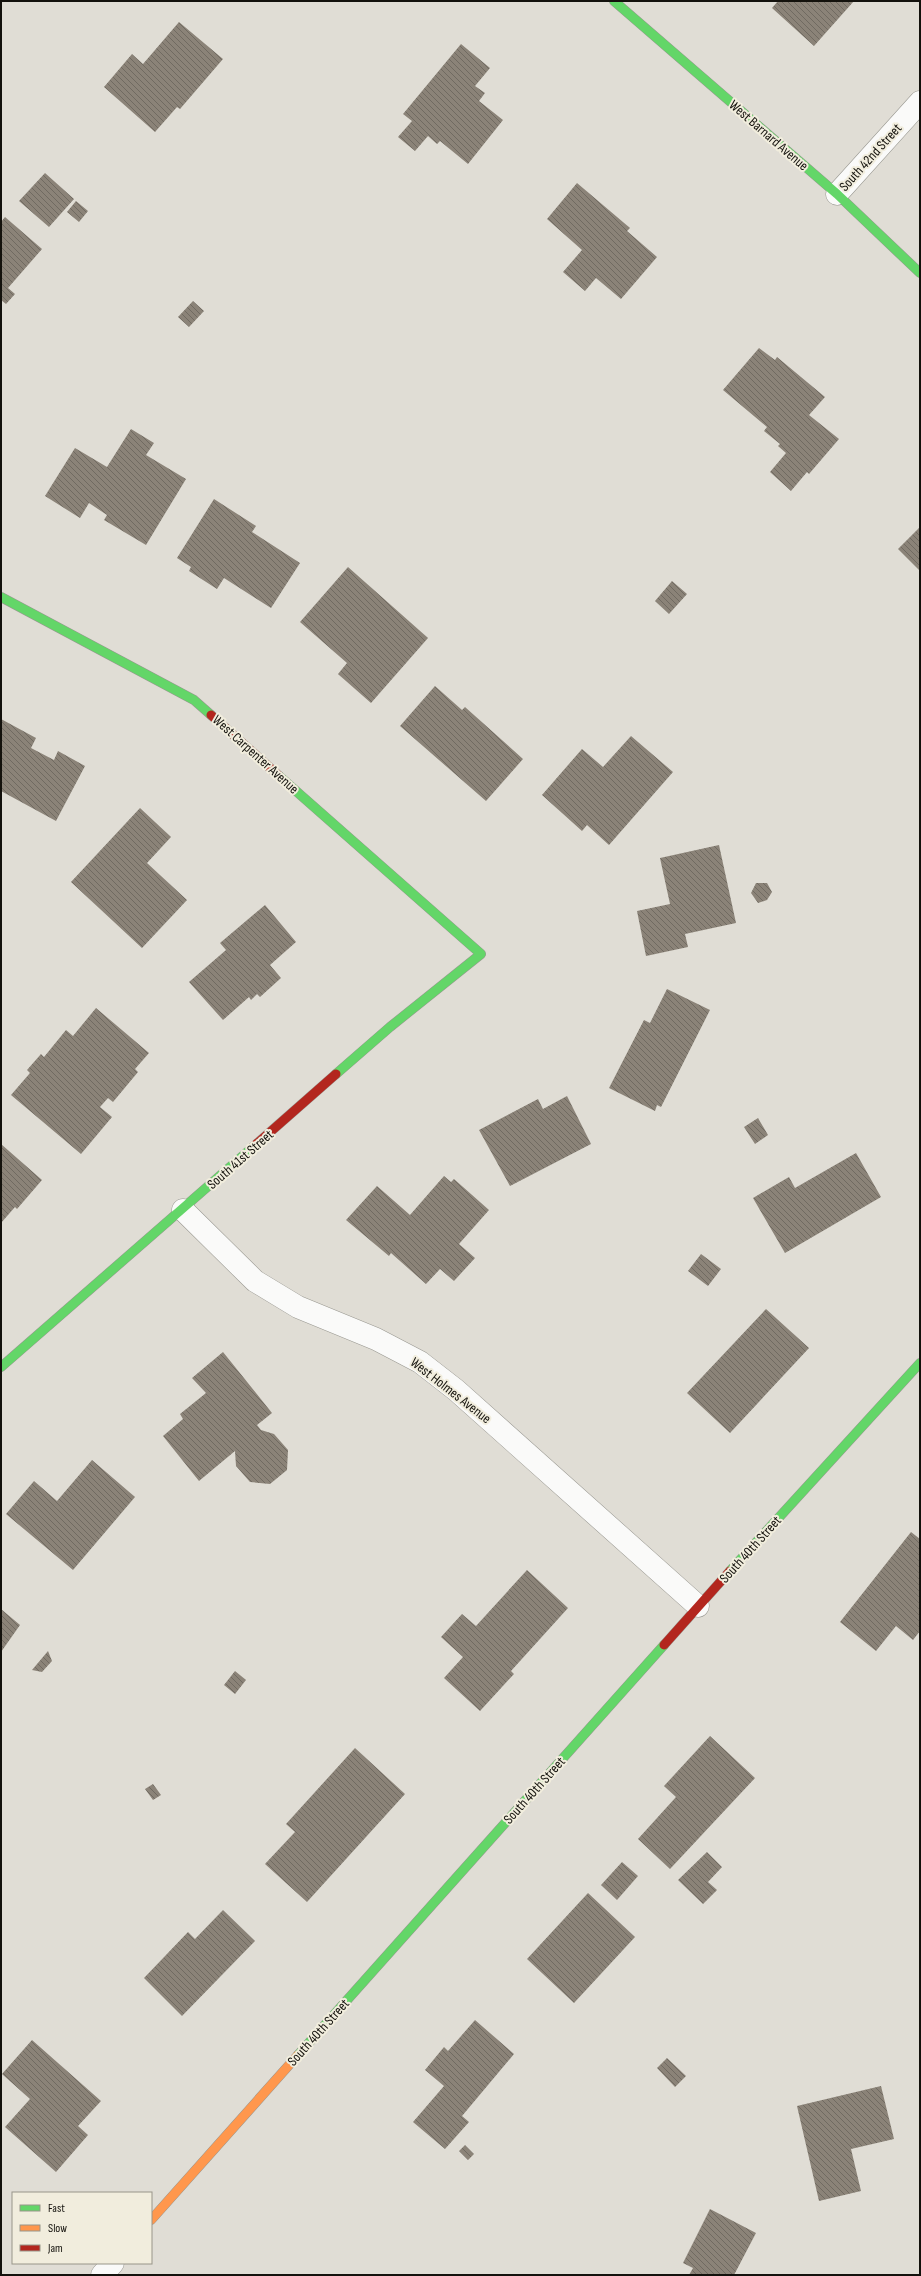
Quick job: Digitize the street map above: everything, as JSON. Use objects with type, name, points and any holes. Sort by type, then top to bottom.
[{"type":"street","name":"West Barnard Avenue","points":[[614,1],[837,194],[920,273]]},
{"type":"street","name":"South 42nd Street","points":[[837,194],[920,102]]},
{"type":"street","name":"West Carpenter Avenue","points":[[1,597],[194,700],[481,954]]},
{"type":"street","name":"South 41st Street","points":[[1,1367],[183,1210],[390,1027],[481,954]]},
{"type":"street","name":"West Holmes Avenue","points":[[183,1210],[255,1281],[298,1307],[376,1339],[426,1367],[456,1390],[698,1606]]},
{"type":"street","name":"South 40th Street","points":[[152,2219],[698,1606],[920,1363]]},
{"type":"street","points":[[102,2275],[112,2264]]},
{"type":"building","points":[[778,1],[854,1],[814,46],[772,8]]},
{"type":"building","points":[[179,22],[223,59],[180,109],[177,107],[155,132],[104,87],[132,54],[143,64]]},
{"type":"building","points":[[461,44],[490,68],[475,86],[485,93],[479,101],[503,120],[468,164],[440,141],[437,144],[428,136],[415,151],[398,137],[412,121],[403,114]]},
{"type":"building","points":[[45,173],[74,199],[49,227],[19,201]]},
{"type":"building","points":[[577,183],[630,228],[627,231],[657,257],[621,299],[596,278],[585,291],[563,272],[582,250],[547,219]]},
{"type":"building","points":[[76,201],[88,211],[79,222],[67,212]]},
{"type":"building","points":[[5,217],[42,249],[8,288],[15,294],[6,304],[1,300],[1,222]]},
{"type":"building","points":[[193,301],[204,311],[189,327],[178,317]]},
{"type":"building","points":[[759,348],[775,360],[777,357],[825,397],[809,415],[839,439],[809,474],[807,472],[791,491],[770,472],[786,453],[778,446],[780,444],[764,431],[767,427],[723,390]]},
{"type":"building","points":[[131,429],[154,443],[146,455],[186,479],[146,545],[104,520],[107,515],[89,503],[80,518],[45,496],[75,448],[107,467]]},
{"type":"building","points":[[214,499],[256,526],[252,532],[300,563],[271,608],[224,578],[217,589],[189,571],[191,567],[177,558]]},
{"type":"building","points":[[920,527],[920,571],[898,549]]},
{"type":"building","points":[[348,567],[428,638],[371,703],[338,674],[347,663],[300,622]]},
{"type":"building","points":[[672,581],[687,594],[669,614],[655,601]]},
{"type":"building","points":[[435,686],[462,710],[465,707],[523,759],[486,801],[400,726]]},
{"type":"building","points":[[1,719],[36,738],[31,748],[54,760],[58,751],[85,766],[56,821],[1,791]]},
{"type":"building","points":[[631,736],[673,772],[609,845],[587,825],[582,831],[542,795],[582,749],[603,767]]},
{"type":"building","points":[[140,808],[171,837],[147,863],[187,900],[142,948],[71,882]]},
{"type":"building","points":[[719,845],[736,923],[685,934],[688,947],[646,956],[637,911],[670,904],[660,858]]},
{"type":"building","points":[[756,883],[767,883],[772,892],[767,900],[758,903],[751,893]]},
{"type":"building","points":[[265,905],[296,942],[270,965],[281,978],[260,997],[257,994],[251,1000],[249,997],[223,1020],[189,982],[226,950],[220,943]]},
{"type":"building","points":[[667,989],[710,1010],[661,1107],[657,1105],[655,1111],[609,1088],[644,1020],[650,1023]]},
{"type":"building","points":[[96,1008],[149,1053],[135,1069],[138,1072],[113,1102],[108,1098],[100,1107],[112,1117],[81,1154],[11,1095],[30,1073],[27,1070],[41,1054],[44,1057],[66,1030],[73,1036]]},
{"type":"building","points":[[567,1096],[591,1144],[510,1186],[479,1130],[538,1099],[543,1109]]},
{"type":"building","points":[[758,1118],[768,1135],[755,1144],[744,1127]]},
{"type":"building","points":[[1,1144],[42,1180],[17,1209],[15,1207],[1,1223]]},
{"type":"building","points":[[856,1153],[881,1197],[785,1253],[753,1198],[789,1177],[795,1188]]},
{"type":"building","points":[[444,1176],[451,1182],[454,1179],[489,1210],[459,1244],[475,1258],[454,1281],[440,1269],[426,1284],[391,1253],[389,1256],[346,1220],[377,1186],[410,1215]]},
{"type":"building","points":[[701,1254],[721,1269],[708,1286],[688,1271]]},
{"type":"building","points":[[766,1309],[809,1348],[730,1433],[687,1393]]},
{"type":"building","points":[[223,1352],[272,1413],[257,1425],[261,1430],[274,1434],[288,1450],[287,1470],[270,1484],[250,1482],[236,1466],[235,1451],[199,1481],[163,1436],[183,1419],[180,1414],[206,1393],[192,1378]]},
{"type":"building","points":[[92,1460],[135,1497],[73,1570],[6,1514],[34,1481],[57,1501]]},
{"type":"building","points":[[911,1532],[920,1539],[920,1631],[913,1640],[896,1626],[876,1651],[840,1622]]},
{"type":"building","points":[[527,1570],[568,1608],[511,1671],[514,1674],[480,1711],[444,1678],[463,1657],[441,1637],[462,1614],[476,1626]]},
{"type":"building","points":[[1,1609],[20,1625],[1,1652]]},
{"type":"building","points":[[48,1651],[52,1661],[42,1672],[32,1670]]},
{"type":"building","points":[[235,1671],[246,1680],[235,1694],[224,1685]]},
{"type":"building","points":[[710,1736],[755,1778],[670,1869],[638,1839],[676,1797],[664,1786]]},
{"type":"building","points":[[355,1748],[405,1794],[307,1902],[265,1864],[295,1832],[286,1824]]},
{"type":"building","points":[[153,1784],[161,1795],[153,1800],[145,1789]]},
{"type":"building","points":[[707,1852],[722,1867],[708,1882],[717,1890],[703,1904],[678,1880]]},
{"type":"building","points":[[622,1862],[638,1876],[617,1900],[601,1885]]},
{"type":"building","points":[[588,1893],[635,1937],[574,2003],[527,1959]]},
{"type":"building","points":[[223,1910],[255,1941],[182,2016],[144,1978],[188,1932],[195,1939]]},
{"type":"building","points":[[475,2020],[514,2054],[462,2116],[469,2122],[445,2149],[413,2122],[444,2086],[425,2070],[444,2047],[448,2051]]},
{"type":"building","points":[[32,2040],[101,2101],[78,2126],[88,2135],[56,2172],[5,2127],[30,2099],[2,2074]]},
{"type":"building","points":[[667,2058],[686,2076],[675,2087],[657,2068]]},
{"type":"building","points":[[881,2086],[894,2139],[851,2149],[861,2191],[819,2201],[797,2106]]},
{"type":"building","points":[[465,2145],[474,2154],[468,2160],[459,2151]]},
{"type":"building","points":[[710,2209],[756,2233],[734,2275],[689,2275],[693,2268],[683,2263]]},
{"type":"traffic: fast","points":[[614,1],[837,194],[920,273]]},
{"type":"traffic: fast","points":[[1,597],[194,700],[211,715]]},
{"type":"traffic: fast","points":[[279,776],[481,954],[390,1027],[336,1074]]},
{"type":"traffic: fast","points":[[1,1367],[253,1147]]},
{"type":"traffic: fast","points":[[730,1571],[920,1363]]},
{"type":"traffic: fast","points":[[298,2055],[664,1645]]},
{"type":"traffic: slow","points":[[152,2219],[298,2055]]},
{"type":"traffic: jam","points":[[211,715],[279,776]]},
{"type":"traffic: jam","points":[[253,1147],[336,1074]]},
{"type":"traffic: jam","points":[[664,1645],[730,1571]]}]
